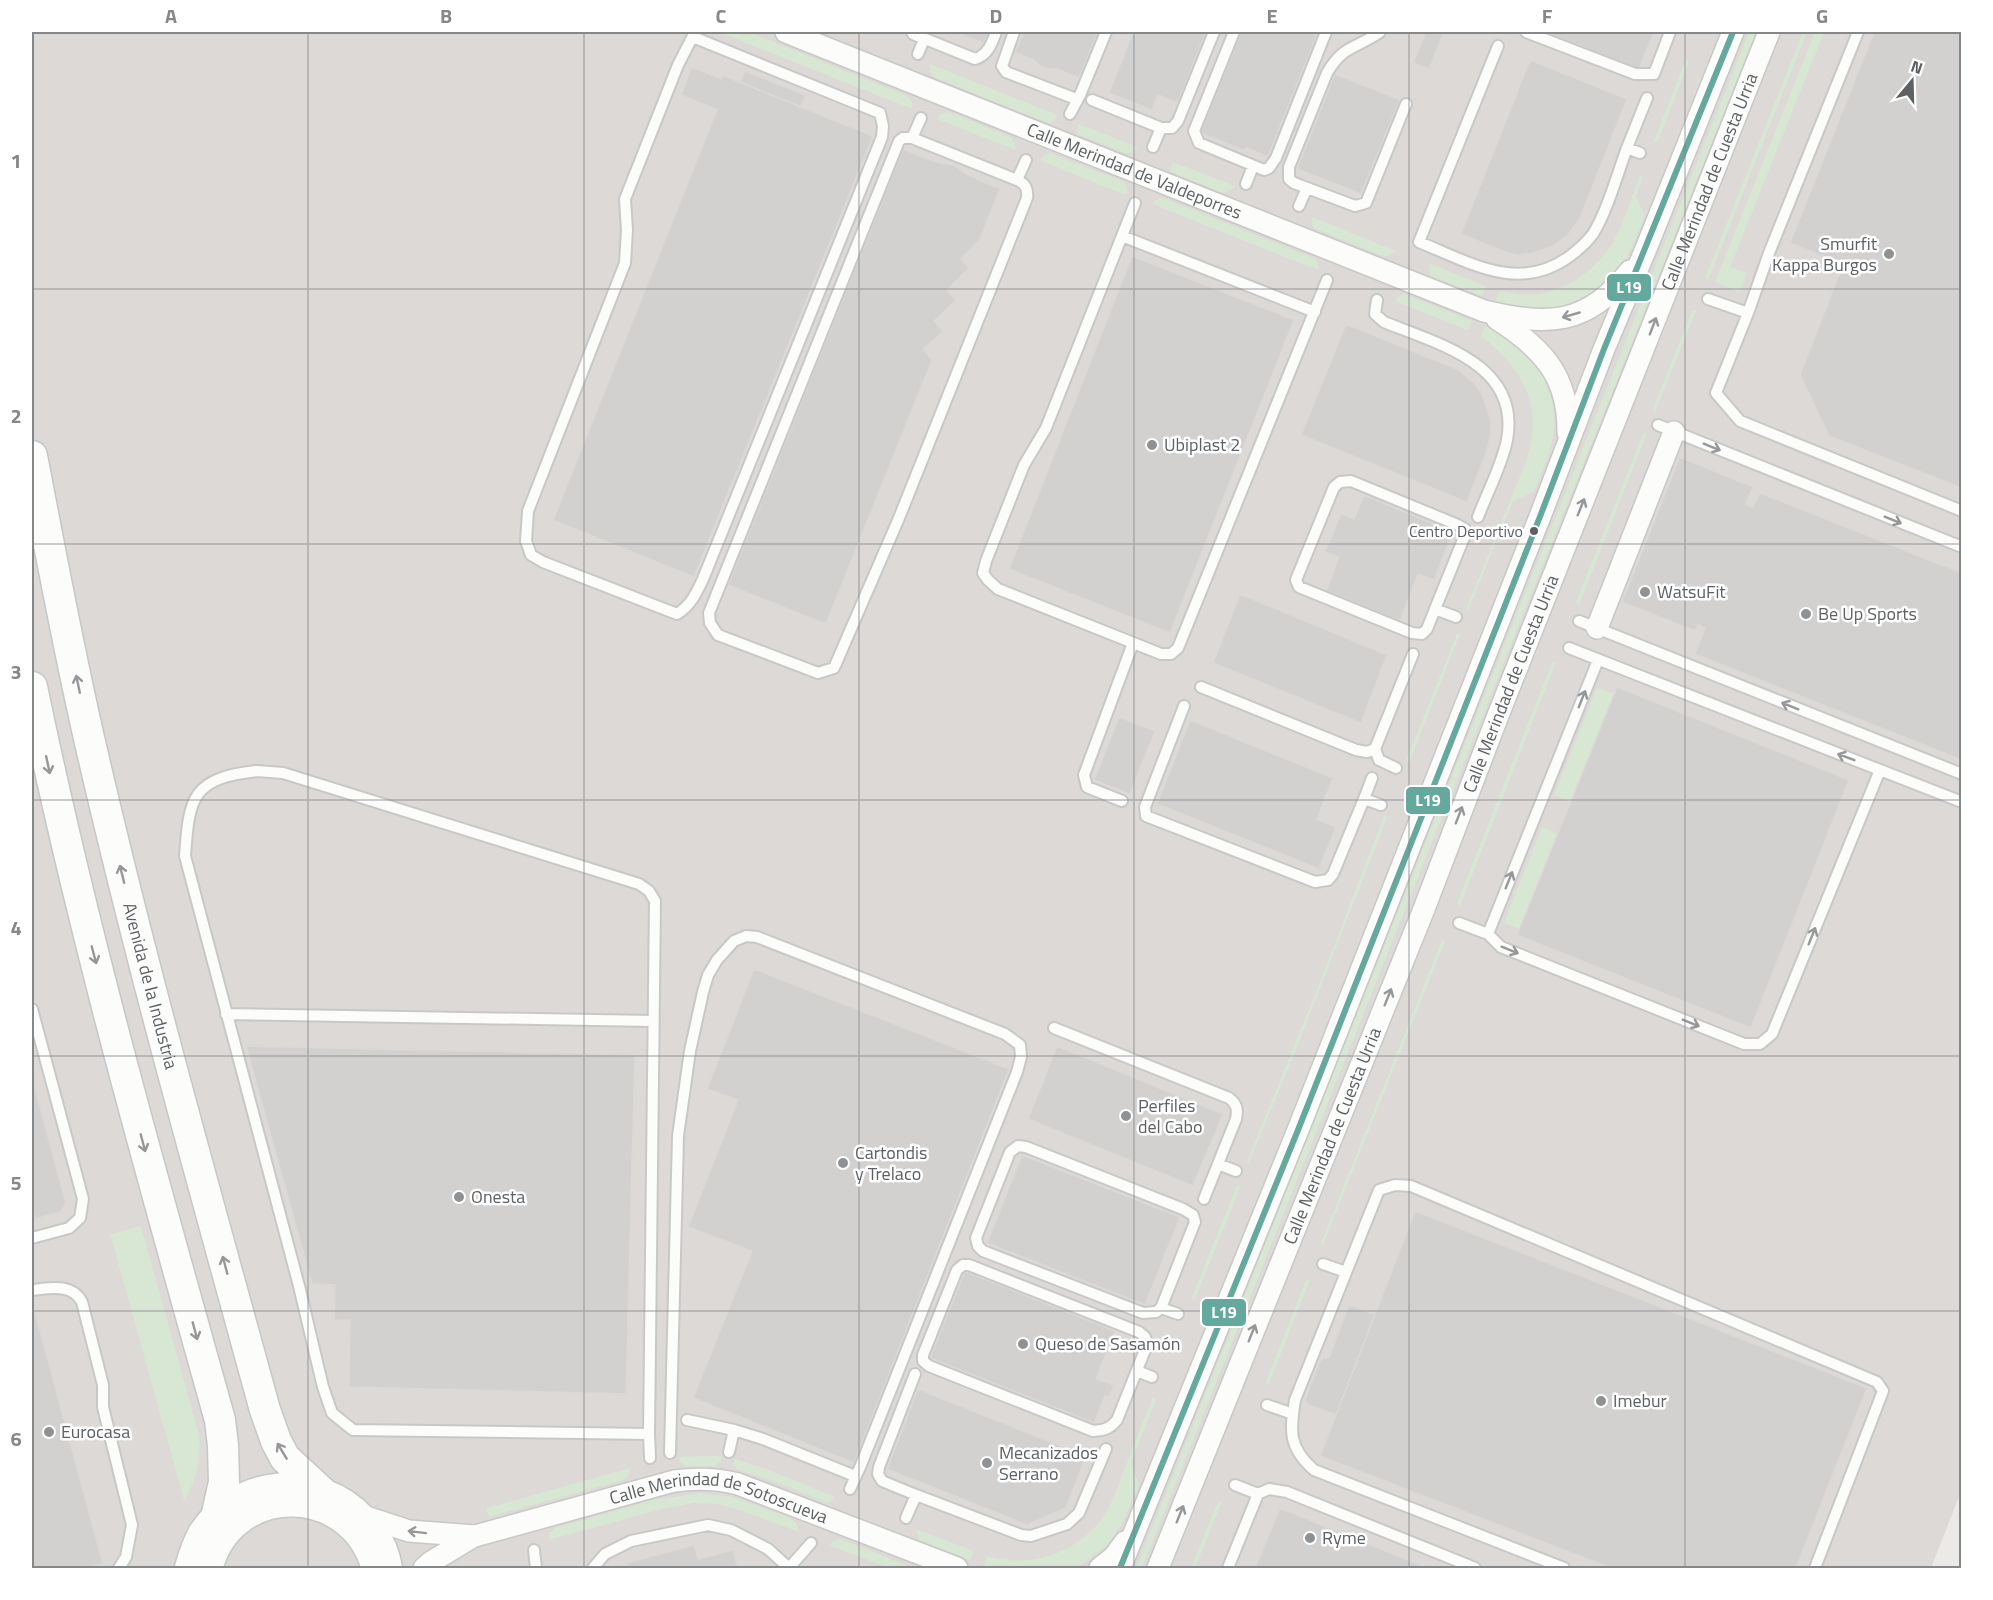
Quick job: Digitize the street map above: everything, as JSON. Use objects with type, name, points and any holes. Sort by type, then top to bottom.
[{"type":"main road","name":"Avenida de la Industria","points":[[32,456],[92,750],[117,855],[172,1072],[265,1410],[285,1458],[323,1493]]},
{"type":"main road","points":[[32,687],[51,779],[84,916],[220,1420],[224,1482],[216,1518]]},
{"type":"main road","points":[[190,1569],[194,1552],[203,1534],[230,1506],[247,1496],[265,1490],[294,1488],[323,1493],[357,1514],[370,1528],[380,1545],[387,1569]]},
{"type":"street","name":"Calle Merindad de Valdeporres","points":[[786,32],[1484,311],[1516,319],[1542,321],[1580,313],[1616,289],[1645,251]]},
{"type":"street","name":"Calle Merindad de Cuesta Urria","points":[[1120,1569],[1298,1130],[1604,349],[1733,32]]},
{"type":"street","name":"Calle Merindad de Cuesta Urria","points":[[1158,1569],[1424,909],[1505,697],[1769,32]]},
{"type":"street","name":"Calle Merindad de Valdeporres","points":[[1484,311],[1527,339],[1553,370],[1562,388],[1568,411],[1568,445]]},
{"type":"street","points":[[1588,625],[1666,428]]},
{"type":"street","name":"Calle Merindad de Sotoscueva","points":[[424,1569],[431,1562],[475,1536],[674,1481],[692,1479],[723,1480],[738,1484],[957,1569]]},
{"type":"street","points":[[212,1569],[220,1548],[232,1532],[255,1515],[283,1506],[302,1506],[321,1511],[338,1520],[353,1532],[364,1548],[372,1569]]},
{"type":"street","name":"Calle Merindad de Sotoscueva","points":[[357,1514],[409,1531],[475,1536]]},
{"type":"street","points":[[1100,1569],[1114,1557],[1138,1524]]},
{"type":"lane","points":[[912,32],[975,59],[983,57],[991,46],[996,32]]},
{"type":"lane","points":[[1014,32],[1002,66],[1005,72],[1076,99]]},
{"type":"lane","points":[[1070,114],[1106,32]]},
{"type":"lane","points":[[1092,100],[1161,128],[1172,128],[1178,121],[1214,32]]},
{"type":"lane","points":[[1234,32],[1194,131],[1195,137],[1199,143],[1264,170],[1269,168],[1276,158],[1326,32]]},
{"type":"lane","points":[[1380,32],[1371,39],[1346,49],[1335,60],[1327,73],[1289,167],[1289,179],[1355,206],[1366,203],[1406,104]]},
{"type":"lane","points":[[1526,32],[1635,74],[1646,75],[1654,74],[1670,32]]},
{"type":"lane","points":[[1858,32],[1769,253],[1716,393],[1740,421],[1962,511]]},
{"type":"lane","points":[[694,34],[880,113],[883,126],[877,148],[703,579],[687,608],[677,614],[543,562],[531,555],[526,541],[528,512],[626,263],[625,199],[678,65],[694,34]]},
{"type":"lane","points":[[918,54],[924,39]]},
{"type":"lane","points":[[1498,46],[1417,247],[1490,271],[1514,274],[1538,273],[1578,250],[1592,235],[1647,98]]},
{"type":"lane","points":[[912,138],[921,118]]},
{"type":"lane","points":[[1153,147],[1161,128]]},
{"type":"lane","points":[[903,138],[912,138],[1017,180],[1024,183],[1028,191],[1028,198],[899,518],[834,668],[818,672],[718,635],[710,623],[709,613],[895,148],[903,138]]},
{"type":"lane","points":[[1628,148],[1640,153]]},
{"type":"lane","points":[[1017,180],[1026,160]]},
{"type":"lane","points":[[1246,184],[1253,166]]},
{"type":"lane","points":[[1299,206],[1307,188]]},
{"type":"lane","points":[[1135,203],[1046,428],[1024,465],[986,561],[983,573],[998,589],[1161,654],[1171,654],[1178,648],[1327,280]]},
{"type":"lane","points":[[1122,236],[1315,312]]},
{"type":"lane","points":[[1708,298],[1748,313]]},
{"type":"lane","points":[[1377,300],[1375,314],[1384,322],[1463,354],[1488,373],[1505,401],[1509,428],[1507,442],[1478,517]]},
{"type":"lane","points":[[1666,428],[1962,547]]},
{"type":"lane","points":[[1351,481],[1465,529],[1465,535],[1436,609],[1427,629],[1422,634],[1412,633],[1299,587],[1296,580],[1334,487],[1340,482],[1351,481]]},
{"type":"lane","points":[[1436,609],[1456,617]]},
{"type":"lane","points":[[1588,625],[1962,774]]},
{"type":"lane","points":[[1122,801],[1087,787],[1084,775],[1133,643]]},
{"type":"lane","points":[[1569,648],[1962,802]]},
{"type":"lane","points":[[1396,768],[1379,760],[1375,749],[1413,654]]},
{"type":"lane","points":[[1488,934],[1598,660]]},
{"type":"lane","points":[[1201,687],[1356,750],[1367,752],[1375,749]]},
{"type":"lane","points":[[1184,706],[1145,807],[1146,816],[1315,882],[1328,880],[1333,874],[1372,778]]},
{"type":"lane","points":[[1459,923],[1488,934],[1501,947],[1744,1044],[1760,1044],[1772,1034],[1880,770]]},
{"type":"lane","points":[[649,1434],[353,1430],[332,1413],[323,1387],[184,856],[187,823],[195,797],[210,783],[232,774],[257,771],[283,773],[639,884],[649,891],[655,901],[650,1458]]},
{"type":"lane","points":[[1364,798],[1381,806]]},
{"type":"lane","points":[[669,1454],[678,1136],[690,1051],[708,975],[717,960],[734,941],[746,936],[757,937],[1005,1034],[1020,1044],[1021,1057],[1017,1072],[850,1489]]},
{"type":"lane","points":[[32,1009],[83,1199],[81,1218],[69,1228],[32,1238]]},
{"type":"lane","points":[[226,1014],[653,1021]]},
{"type":"lane","points":[[1054,1028],[1234,1102],[1237,1106],[1236,1119],[1204,1199]]},
{"type":"lane","points":[[1018,1146],[1026,1147],[1193,1215],[1195,1222],[1161,1308],[1156,1312],[1143,1313],[983,1251],[978,1246],[976,1238],[1010,1152],[1018,1146]]},
{"type":"lane","points":[[1218,1164],[1236,1171]]},
{"type":"lane","points":[[1564,1569],[1314,1470],[1304,1461],[1298,1451],[1290,1427],[1295,1400],[1379,1190],[1395,1185],[1412,1186],[1877,1382],[1883,1391],[1815,1569]]},
{"type":"lane","points":[[1323,1264],[1346,1272]]},
{"type":"lane","points":[[963,1265],[969,1265],[1139,1332],[1145,1337],[1147,1345],[1137,1371],[1117,1420],[1106,1430],[1093,1431],[929,1366],[923,1361],[923,1355],[957,1270],[963,1265]]},
{"type":"lane","points":[[32,1290],[68,1288],[78,1294],[82,1302],[103,1385],[104,1407],[132,1525],[126,1557],[119,1569]]},
{"type":"lane","points":[[1161,1308],[1178,1314]]},
{"type":"lane","points":[[1137,1371],[1152,1377]]},
{"type":"lane","points":[[915,1374],[879,1467],[878,1474],[882,1482],[1021,1535],[1031,1536],[1067,1524],[1079,1513],[1106,1449]]},
{"type":"lane","points":[[1267,1405],[1293,1414]]},
{"type":"lane","points":[[687,1420],[763,1439],[855,1476]]},
{"type":"lane","points":[[729,1452],[734,1430]]},
{"type":"lane","points":[[1235,1485],[1258,1494]]},
{"type":"lane","points":[[1228,1569],[1258,1494],[1269,1489],[1287,1492],[1475,1569]]},
{"type":"lane","points":[[906,1518],[916,1495]]},
{"type":"lane","points":[[593,1569],[605,1554],[631,1540],[708,1525],[731,1530],[759,1544],[789,1568],[811,1543]]},
{"type":"lane","points":[[534,1550],[536,1569]]},
{"type":"shaded area","points":[[32,32],[1961,32],[1962,1489],[1931,1568],[32,1568]]},
{"type":"green space","points":[[719,32],[749,32],[908,96],[912,102],[912,109]]},
{"type":"green space","points":[[1749,32],[1756,32],[1142,1568],[1136,1568]]},
{"type":"green space","points":[[1803,32],[1807,32],[1708,281],[1705,278]]},
{"type":"green space","points":[[1815,32],[1824,32],[1730,267],[1747,273],[1739,292],[1715,282]]},
{"type":"green space","points":[[1686,59],[1689,62],[1658,141],[1654,141]]},
{"type":"green space","points":[[930,64],[1057,116],[1053,122],[1048,123],[934,77],[930,73]]},
{"type":"green space","points":[[950,112],[1011,137],[1015,143],[1015,150],[937,119],[942,113]]},
{"type":"green space","points":[[1078,124],[1138,147],[1132,153],[1125,153],[1077,134]]},
{"type":"green space","points":[[1050,153],[1125,182],[1126,194],[1040,160],[1044,155]]},
{"type":"green space","points":[[1173,162],[1235,187],[1223,193],[1169,171]]},
{"type":"green space","points":[[1640,175],[1642,180],[1636,196],[1645,216],[1626,259],[1606,283],[1594,293],[1580,300],[1549,309],[1518,309],[1495,301],[1500,291],[1532,295],[1549,292],[1582,276],[1600,260],[1614,240]]},
{"type":"green space","points":[[1159,197],[1316,259],[1319,268],[1318,270],[1152,204]]},
{"type":"green space","points":[[1312,217],[1396,251],[1385,257],[1318,230],[1312,225]]},
{"type":"green space","points":[[1429,263],[1486,286],[1482,296],[1433,277],[1430,274]]},
{"type":"green space","points":[[1404,294],[1472,321],[1468,330],[1395,301]]},
{"type":"green space","points":[[1692,311],[1696,311],[1654,414],[1653,409]]},
{"type":"green space","points":[[1485,326],[1514,342],[1537,367],[1551,397],[1554,430],[1534,492],[1513,501],[1468,610],[1466,610],[1527,459],[1531,439],[1531,405],[1526,389],[1508,361],[1481,336]]},
{"type":"green space","points":[[1645,433],[1647,433],[1579,605],[1577,605],[1576,602]]},
{"type":"green space","points":[[1458,632],[1459,636],[1409,763],[1406,761]]},
{"type":"green space","points":[[1556,662],[1460,906],[1457,903],[1552,663]]},
{"type":"green space","points":[[1597,688],[1615,694],[1571,802],[1554,795]]},
{"type":"green space","points":[[1384,816],[1387,817],[1378,841],[1289,1067],[1248,1164],[1247,1162]]},
{"type":"green space","points":[[1542,827],[1558,834],[1520,929],[1504,923]]},
{"type":"green space","points":[[1442,940],[1445,941],[1323,1245],[1321,1243]]},
{"type":"green space","points":[[1237,1185],[1241,1186],[1195,1299],[1191,1300]]},
{"type":"green space","points":[[141,1226],[199,1435],[197,1469],[184,1500],[111,1237],[108,1235]]},
{"type":"green space","points":[[1306,1280],[1310,1280],[1268,1386],[1266,1382]]},
{"type":"green space","points":[[1153,1397],[1156,1400],[1131,1462],[1139,1485],[1122,1524],[1108,1544],[1074,1568],[992,1568],[984,1565],[987,1556],[1005,1560],[1042,1558],[1075,1544],[1089,1533],[1111,1503]]},
{"type":"green space","points":[[722,1456],[721,1461],[715,1466],[687,1466],[679,1459],[679,1457]]},
{"type":"green space","points":[[735,1459],[835,1497],[826,1503],[787,1486],[737,1469],[733,1464]]},
{"type":"green space","points":[[631,1468],[624,1480],[489,1517],[486,1508]]},
{"type":"green space","points":[[700,1493],[733,1497],[788,1517],[796,1523],[799,1532],[737,1509],[716,1504],[694,1503],[662,1509],[549,1540],[549,1533],[555,1528],[653,1500]]},
{"type":"green space","points":[[1222,1501],[1195,1568],[1191,1568],[1217,1504]]},
{"type":"green space","points":[[918,1530],[974,1551],[970,1560],[920,1540]]},
{"type":"green space","points":[[838,1538],[912,1568],[889,1568],[829,1545]]},
{"type":"building","points":[[954,32],[988,32],[984,43]]},
{"type":"building","points":[[1024,32],[1098,32],[1079,78],[1057,69],[1040,66],[1035,61],[1015,52]]},
{"type":"building","points":[[1133,32],[1206,32],[1178,103],[1158,95],[1152,110],[1109,93]]},
{"type":"building","points":[[1241,32],[1308,32],[1317,35],[1268,157],[1247,148],[1240,149],[1202,132]]},
{"type":"building","points":[[1426,32],[1444,32],[1429,69],[1413,63]]},
{"type":"building","points":[[1545,32],[1654,32],[1639,69]]},
{"type":"building","name":"Smurfit Kappa Burgos","points":[[1874,32],[1962,32],[1962,488],[1829,436],[1800,375],[1843,264],[1790,243]]},
{"type":"building","points":[[1530,60],[1627,99],[1580,218],[1568,235],[1551,247],[1518,255],[1461,234]]},
{"type":"building","points":[[692,67],[721,79],[722,75],[873,136],[694,577],[553,520],[717,110],[681,95]]},
{"type":"building","points":[[745,71],[806,95],[801,107],[740,82]]},
{"type":"building","points":[[1335,74],[1400,100],[1361,194],[1297,169]]},
{"type":"building","points":[[903,149],[935,162],[954,165],[968,175],[1000,189],[980,239],[961,259],[969,268],[947,290],[956,300],[934,321],[943,332],[923,349],[932,360],[826,624],[728,585]]},
{"type":"building","name":"Ubiplast 2","points":[[1132,256],[1294,320],[1170,633],[1009,569]]},
{"type":"building","points":[[1346,324],[1459,370],[1475,384],[1482,394],[1491,421],[1491,433],[1486,453],[1467,502],[1301,435]]},
{"type":"building","name":"Be Up Sports","points":[[1680,457],[1753,487],[1746,504],[1753,508],[1760,493],[1962,573],[1962,760],[1695,654],[1705,628],[1698,625],[1695,631],[1622,602]]},
{"type":"building","points":[[1364,495],[1453,532],[1434,580],[1418,574],[1400,621],[1326,591],[1339,557],[1325,552],[1341,514],[1354,519]]},
{"type":"building","points":[[1240,594],[1387,655],[1361,723],[1213,663]]},
{"type":"building","points":[[1617,687],[1849,780],[1751,1028],[1517,935]]},
{"type":"building","points":[[1119,717],[1155,731],[1130,794],[1094,780]]},
{"type":"building","points":[[1190,720],[1333,778],[1317,819],[1336,827],[1319,869],[1157,804]]},
{"type":"building","name":"Cartondis y Trelaco","points":[[754,969],[1009,1069],[854,1463],[693,1398],[752,1251],[688,1227],[738,1100],[707,1089]]},
{"type":"building","name":"Onesta","points":[[246,1046],[635,1055],[626,1394],[349,1387],[350,1320],[334,1320],[335,1285],[312,1284]]},
{"type":"building","name":"Perfiles del Cabo","points":[[1057,1046],[1223,1114],[1193,1186],[1028,1119]]},
{"type":"building","points":[[32,1077],[66,1203],[60,1212],[35,1219],[32,1207]]},
{"type":"building","points":[[1022,1155],[1180,1217],[1145,1305],[987,1243]]},
{"type":"building","name":"Imebur","points":[[1415,1211],[1867,1388],[1796,1568],[1611,1568],[1320,1456]]},
{"type":"building","name":"Queso de Sasamón","points":[[965,1271],[1115,1331],[1096,1379],[1114,1385],[1109,1397],[1105,1396],[1094,1423],[930,1358]]},
{"type":"building","name":"Eurocasa","points":[[32,1301],[103,1564],[86,1568],[32,1568]]},
{"type":"building","points":[[1353,1306],[1375,1315],[1336,1415],[1307,1404],[1305,1400],[1320,1361],[1329,1358],[1348,1307]]},
{"type":"building","name":"Mecanizados Serrano","points":[[918,1389],[1086,1456],[1066,1508],[1027,1525],[887,1469]]},
{"type":"building","name":"Ryme","points":[[1280,1508],[1427,1568],[1255,1568]]},
{"type":"building","points":[[694,1545],[698,1559],[733,1550],[738,1568],[628,1568],[627,1563]]},
{"type":"transit line","name":"L19","points":[[1120,1568],[1298,1130],[1604,349],[1733,32]]},
{"type":"place","name":"Smurfit Kappa Burgos","points":[[1889,254]]},
{"type":"place","name":"Ubiplast 2","points":[[1152,445]]},
{"type":"place","name":"Centro Deportivo","points":[[1534,531]]},
{"type":"place","name":"WatsuFit","points":[[1645,592]]},
{"type":"place","name":"Be Up Sports","points":[[1806,614]]},
{"type":"place","name":"Perfiles del Cabo","points":[[1126,1116]]},
{"type":"place","name":"Cartondis y Trelaco","points":[[843,1163]]},
{"type":"place","name":"Onesta","points":[[459,1197]]},
{"type":"place","name":"Queso de Sasamón","points":[[1023,1344]]},
{"type":"place","name":"Imebur","points":[[1601,1401]]},
{"type":"place","name":"Eurocasa","points":[[49,1432]]},
{"type":"place","name":"Mecanizados Serrano","points":[[987,1463]]},
{"type":"place","name":"Ryme","points":[[1310,1538]]}]
